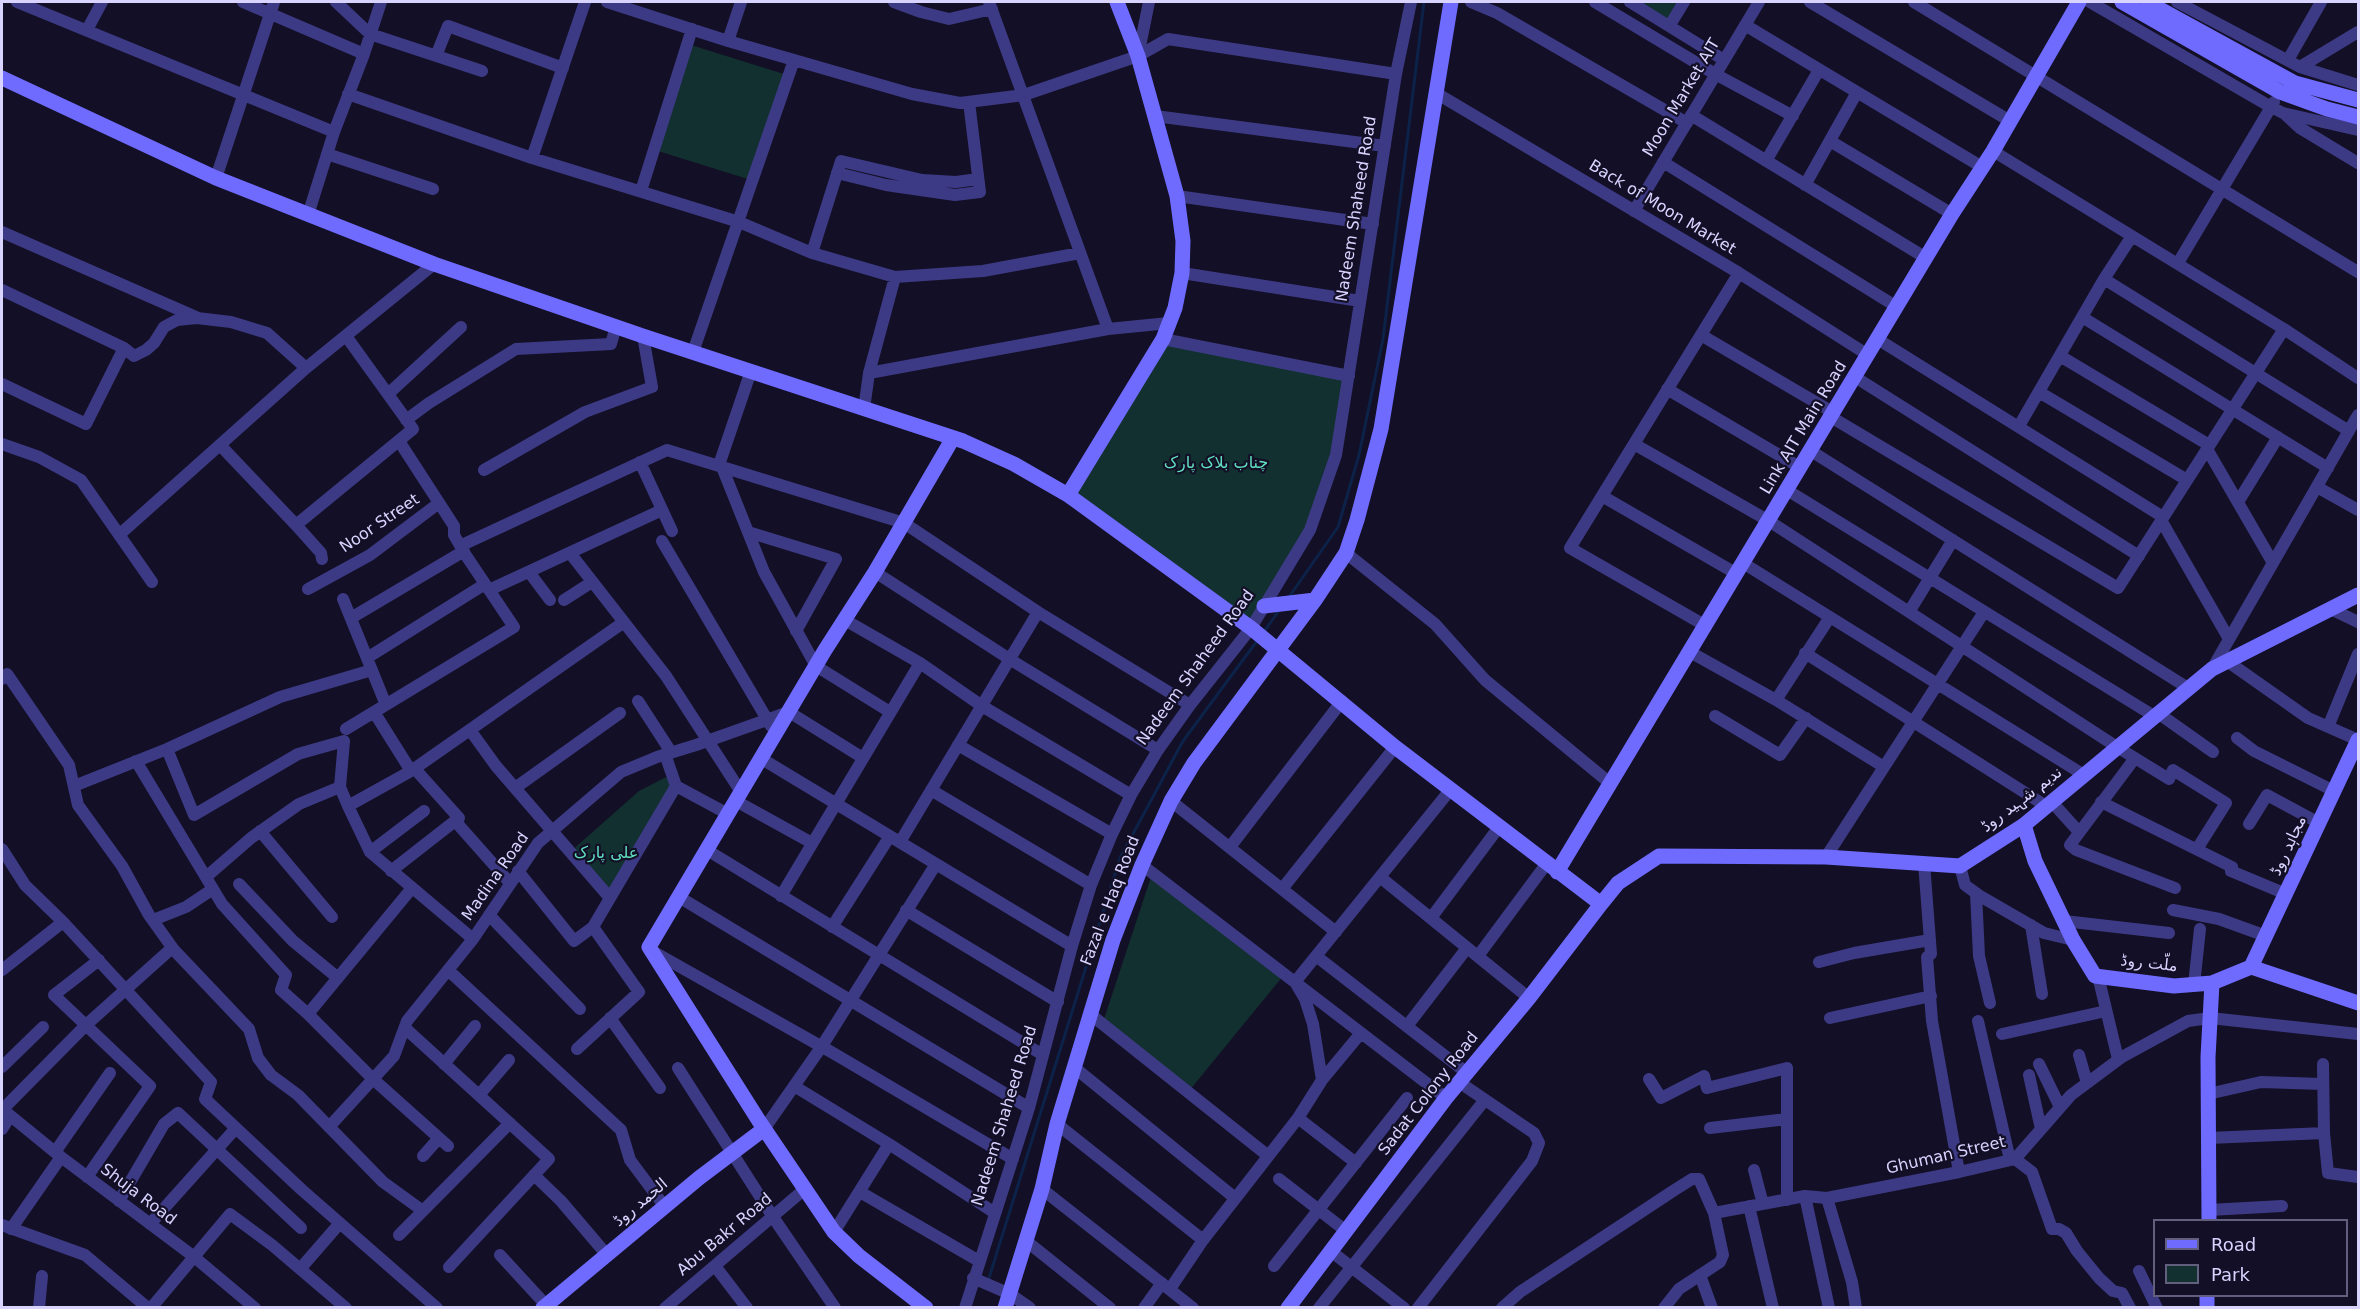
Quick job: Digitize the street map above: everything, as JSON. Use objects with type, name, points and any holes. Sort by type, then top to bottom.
[{"type":"street","points":[[17,2],[334,132]]},
{"type":"street","points":[[87,30],[102,2]]},
{"type":"street","points":[[243,2],[272,8],[364,54]]},
{"type":"street","points":[[336,2],[370,34],[482,71]]},
{"type":"street","points":[[308,215],[334,132],[381,2]]},
{"type":"street","points":[[532,158],[585,2]]},
{"type":"street","points":[[607,2],[728,41],[912,94],[960,103],[1024,95],[1138,56],[1168,39],[1396,74]]},
{"type":"street","points":[[728,41],[741,2]]},
{"type":"street","points":[[894,2],[949,19],[991,5],[1108,329]]},
{"type":"street","points":[[1068,495],[1163,339],[1175,308],[1182,273],[1183,241],[1177,196],[1138,56],[1117,2]]},
{"type":"street","points":[[1138,56],[1149,2]]},
{"type":"street","name":"Nadeem Shaheed Road","points":[[965,1308],[1029,1108],[1072,946],[1091,885],[1112,834],[1131,795],[1158,750],[1190,705],[1253,629],[1310,530],[1336,455],[1396,74],[1410,2]]},
{"type":"street","points":[[1451,2],[1381,429],[1358,520],[1346,553],[1435,624],[1485,680],[1611,784]]},
{"type":"street","points":[[1471,2],[1497,13],[1766,161],[1926,258]]},
{"type":"street","points":[[1497,13],[1504,2]]},
{"type":"street","points":[[1594,2],[1715,74],[1792,116]]},
{"type":"street","points":[[1630,2],[1724,60]]},
{"type":"street","points":[[1670,25],[1684,2]]},
{"type":"street","name":"Moon Market AIT","points":[[1634,212],[1759,2]]},
{"type":"street","points":[[1810,2],[2010,122]]},
{"type":"street","points":[[1914,2],[2358,272]]},
{"type":"street","name":"Link AIT Main Road","points":[[1552,868],[1611,784],[1952,214],[1993,151],[2079,2]]},
{"type":"street","points":[[2090,2],[2283,113],[2358,130]]},
{"type":"street","points":[[2122,2],[2280,92],[2327,109],[2358,117]]},
{"type":"street","points":[[2147,2],[2295,83],[2358,100]]},
{"type":"street","points":[[2177,2],[2300,67],[2358,85]]},
{"type":"street","points":[[2288,60],[2321,2]]},
{"type":"street","points":[[216,178],[272,8]]},
{"type":"street","points":[[1745,25],[1856,94],[1982,167]]},
{"type":"street","points":[[436,56],[448,26],[563,68]]},
{"type":"street","points":[[641,191],[692,29]]},
{"type":"street","points":[[2300,67],[2358,32]]},
{"type":"street","points":[[693,352],[794,60]]},
{"type":"street","points":[[1766,161],[1819,70]]},
{"type":"street","points":[[2,78],[216,178],[434,264],[643,336],[963,441],[1014,464],[1068,495],[1253,629],[1395,747],[1601,904],[1618,883],[1659,856],[1826,857],[1924,863],[1960,866],[1965,885],[1976,893],[2044,933],[2073,940]]},
{"type":"street","points":[[2178,263],[2280,92]]},
{"type":"street","name":"Back of Moon Market","points":[[1436,93],[1738,273],[1868,355]]},
{"type":"street","points":[[348,94],[532,158],[739,222],[812,253],[896,277],[983,271],[1080,253]]},
{"type":"street","points":[[1805,185],[1856,94]]},
{"type":"street","points":[[812,253],[837,173],[886,185],[955,195],[980,192],[969,102]]},
{"type":"street","points":[[2283,113],[2300,128],[2358,163]]},
{"type":"street","points":[[1155,116],[1385,146]]},
{"type":"street","points":[[1830,141],[1952,214]]},
{"type":"street","points":[[1993,151],[2178,263],[2358,378]]},
{"type":"street","points":[[327,154],[433,189]]},
{"type":"street","points":[[1663,162],[1897,307]]},
{"type":"street","points":[[1177,196],[1373,224]]},
{"type":"street","points":[[2,232],[197,318]]},
{"type":"street","points":[[2019,426],[2104,279],[2132,236]]},
{"type":"street","points":[[119,535],[306,368],[434,264]]},
{"type":"street","points":[[1182,273],[1360,301]]},
{"type":"street","points":[[1706,626],[1570,548],[1738,273]]},
{"type":"street","points":[[864,409],[870,373],[896,277]]},
{"type":"street","points":[[2104,279],[2352,435]]},
{"type":"street","points":[[2,290],[124,348],[134,356],[147,350],[164,327],[177,320],[197,318],[231,322],[267,333],[306,368]]},
{"type":"street","points":[[2082,317],[2328,468]]},
{"type":"street","points":[[870,373],[1108,329],[1169,323]]},
{"type":"street","points":[[406,420],[429,403],[516,350],[611,344],[616,326]]},
{"type":"street","points":[[388,394],[461,327]]},
{"type":"street","points":[[1701,335],[2118,588],[2284,329]]},
{"type":"street","points":[[296,525],[413,429],[346,336]]},
{"type":"street","points":[[484,470],[585,412],[652,387],[643,336]]},
{"type":"street","points":[[1163,339],[1349,376]]},
{"type":"street","points":[[1879,339],[2162,518],[2229,639]]},
{"type":"street","points":[[2,384],[86,424],[124,348]]},
{"type":"street","points":[[2060,356],[2208,447],[2273,563]]},
{"type":"street","points":[[751,371],[720,462],[764,572],[816,666],[890,712]]},
{"type":"street","points":[[1855,377],[2139,556]]},
{"type":"street","points":[[1667,389],[1801,468]]},
{"type":"street","points":[[2039,392],[2187,480]]},
{"type":"street","points":[[2212,669],[2328,468],[2352,435],[2358,415]]},
{"type":"street","points":[[2238,502],[2278,437]]},
{"type":"street","points":[[926,1308],[859,1256],[834,1232],[764,1129],[650,946],[953,438]]},
{"type":"street","points":[[346,729],[514,627],[454,535],[454,526],[399,441]]},
{"type":"street","points":[[2,444],[39,457],[81,480],[152,582]]},
{"type":"street","points":[[1634,444],[1769,521],[2169,779],[2173,770],[2226,803],[2197,849]]},
{"type":"street","points":[[220,445],[296,525],[321,553],[322,559]]},
{"type":"street","points":[[351,618],[463,548],[667,450],[904,523],[1038,612],[1190,705]]},
{"type":"street","points":[[1811,451],[2188,688]]},
{"type":"street","points":[[640,462],[672,531]]},
{"type":"street","points":[[2317,487],[2358,510]]},
{"type":"street","points":[[1787,490],[2213,752]]},
{"type":"street","points":[[1602,496],[1830,617],[2084,775]]},
{"type":"street","name":"Noor Street","points":[[308,589],[370,555],[439,503]]},
{"type":"street","points":[[74,786],[167,749],[280,698],[369,664],[487,587],[529,572],[662,510]]},
{"type":"street","points":[[748,532],[836,559],[796,631]]},
{"type":"street","points":[[1909,612],[1953,540]]},
{"type":"street","points":[[662,541],[775,735]]},
{"type":"street","points":[[570,553],[666,676],[707,741],[735,802]]},
{"type":"street","name":"Fazal e Haq Road","points":[[1008,1301],[1042,1189],[1057,1124],[1090,1014],[1113,940],[1142,865],[1171,801],[1194,763],[1277,647],[1315,600],[1346,553]]},
{"type":"street","points":[[529,572],[550,600]]},
{"type":"street","points":[[875,572],[1011,660],[1158,750]]},
{"type":"street","points":[[564,600],[592,582]]},
{"type":"street","name":"ندیم شہید روڈ","points":[[1960,866],[2024,825],[2212,669],[2358,595]]},
{"type":"street","points":[[343,599],[386,705]]},
{"type":"street","points":[[1266,605],[1315,600]]},
{"type":"street","points":[[2331,609],[2358,622]]},
{"type":"street","points":[[832,927],[931,790],[1038,612]]},
{"type":"street","points":[[1826,857],[1984,612]]},
{"type":"street","points":[[1776,700],[1805,652],[1830,617]]},
{"type":"street","points":[[845,620],[920,663],[982,706],[1131,795]]},
{"type":"street","points":[[348,806],[413,770],[624,622]]},
{"type":"street","points":[[1690,652],[1776,700],[1884,767]]},
{"type":"street","points":[[1805,652],[1913,722],[2049,804],[2079,832]]},
{"type":"street","points":[[2328,727],[2358,654]]},
{"type":"street","points":[[2228,661],[2308,718],[2358,740]]},
{"type":"street","points":[[781,896],[920,663]]},
{"type":"street","points":[[2,678],[7,674],[69,765],[78,805],[122,866],[153,920],[172,948],[249,1029],[258,1058],[271,1075],[298,1095],[383,1182],[423,1211]]},
{"type":"street","points":[[518,871],[574,941],[593,927],[676,786],[668,753],[638,701]]},
{"type":"street","points":[[1230,847],[1342,701]]},
{"type":"street","points":[[374,712],[413,770],[459,818],[391,871]]},
{"type":"street","points":[[789,712],[863,758]]},
{"type":"street","name":"Madina Road","points":[[329,1126],[394,1056],[407,1021],[472,939],[537,843],[621,772],[668,753],[789,712]]},
{"type":"street","points":[[515,788],[620,713]]},
{"type":"street","points":[[1715,716],[1780,755],[1806,718]]},
{"type":"street","points":[[470,730],[496,766],[610,898]]},
{"type":"street","points":[[2237,738],[2254,751],[2334,791]]},
{"type":"street","name":"مجاہد روڈ","points":[[2251,967],[2358,740]]},
{"type":"street","points":[[167,749],[194,815],[298,754],[344,741],[340,786],[370,852],[472,939]]},
{"type":"street","points":[[958,745],[1112,834]]},
{"type":"street","points":[[1282,889],[1395,747]]},
{"type":"street","points":[[2135,758],[2070,845],[2076,850],[2175,888]]},
{"type":"street","points":[[762,759],[1072,946]]},
{"type":"street","points":[[136,761],[222,904],[286,975],[281,990],[373,1079],[443,1142],[423,1156]]},
{"type":"street","points":[[206,877],[260,831],[299,804],[340,786]]},
{"type":"street","points":[[676,786],[735,802],[812,843]]},
{"type":"street","points":[[1295,982],[1451,789]]},
{"type":"street","points":[[931,790],[1091,885]]},
{"type":"street","points":[[2249,824],[2267,795],[2319,824]]},
{"type":"street","points":[[1171,801],[1336,932]]},
{"type":"street","points":[[2101,802],[2232,867],[2231,871],[2286,894]]},
{"type":"street","points":[[370,852],[424,811]]},
{"type":"street","points":[[455,821],[510,882]]},
{"type":"street","name":"ملّت روڈ","points":[[2024,825],[2035,861],[2073,940],[2096,976],[2174,986],[2212,983],[2251,967]]},
{"type":"street","points":[[1431,918],[1499,827]]},
{"type":"street","points":[[260,831],[332,917]]},
{"type":"street","points":[[2,849],[25,885],[126,988],[211,1082],[205,1099],[437,1308]]},
{"type":"street","points":[[706,850],[1043,1055]]},
{"type":"street","points":[[1924,863],[1931,954],[1927,957],[1932,1021],[1959,1173]]},
{"type":"street","points":[[764,1129],[822,1047],[936,864]]},
{"type":"street","points":[[1142,865],[1446,1098]]},
{"type":"street","points":[[1478,956],[1552,868]]},
{"type":"street","points":[[1380,877],[1529,998]]},
{"type":"street","points":[[239,884],[293,941],[338,978]]},
{"type":"street","points":[[308,1014],[412,888]]},
{"type":"street","points":[[153,920],[186,907],[213,890]]},
{"type":"street","points":[[1976,893],[1979,956],[1990,1003]]},
{"type":"street","points":[[679,897],[1029,1108]]},
{"type":"street","name":"Sadat Colony Road","points":[[1288,1308],[1446,1098],[1529,998],[1601,904]]},
{"type":"street","points":[[906,910],[1058,1002]]},
{"type":"street","points":[[2173,910],[2219,920],[2266,936]]},
{"type":"street","points":[[489,915],[580,1009]]},
{"type":"street","points":[[2064,921],[2169,933]]},
{"type":"street","points":[[2,970],[63,922]]},
{"type":"street","points":[[2031,925],[2042,994]]},
{"type":"street","points":[[577,1048],[639,992],[593,927]]},
{"type":"street","points":[[2194,984],[2200,929]]},
{"type":"street","points":[[1819,962],[1854,953],[1930,940]]},
{"type":"street","points":[[2,1129],[4,1112],[86,1025],[172,948]]},
{"type":"street","points":[[1407,1026],[1467,948]]},
{"type":"street","points":[[652,951],[1012,1158]]},
{"type":"street","points":[[1316,956],[1407,1026],[1463,1077],[1484,1101],[1528,1129],[1539,1143],[1532,1161],[1418,1308]]},
{"type":"street","points":[[87,1177],[150,1086],[54,995],[99,960]]},
{"type":"street","points":[[2251,967],[2358,1003]]},
{"type":"street","points":[[448,970],[621,1130],[630,1160],[665,1207]]},
{"type":"street","points":[[2098,976],[2118,1059]]},
{"type":"street","points":[[1295,982],[1305,999],[1313,1024],[1322,1080]]},
{"type":"street","points":[[2212,983],[2208,1094],[2209,1215],[2282,1206]]},
{"type":"street","points":[[1830,1018],[1930,996]]},
{"type":"street","points":[[2002,1034],[2106,1011]]},
{"type":"street","points":[[1090,1014],[1267,1155]]},
{"type":"street","points":[[610,1018],[660,1088]]},
{"type":"street","name":"Ghuman Street","points":[[1714,1213],[1805,1197],[1827,1198],[1959,1173],[2012,1159],[2071,1095],[2118,1059],[2188,1021],[2210,1018],[2358,1034]]},
{"type":"street","points":[[1978,1021],[2012,1159],[2031,1172],[2052,1228],[2066,1233],[2077,1251],[2100,1278],[2114,1291],[2122,1293],[2130,1308]]},
{"type":"street","points":[[2,1067],[43,1026]]},
{"type":"street","points":[[444,1064],[475,1026]]},
{"type":"street","points":[[405,1028],[549,1159],[449,1268]]},
{"type":"street","points":[[1144,1308],[1166,1286],[1203,1240],[1298,1118],[1322,1080],[1361,1033]]},
{"type":"street","points":[[2079,1054],[2087,1083]]},
{"type":"street","points":[[479,1095],[509,1060]]},
{"type":"street","points":[[2039,1064],[2060,1107]]},
{"type":"street","points":[[2323,1064],[2324,1133],[2328,1173],[2358,1177]]},
{"type":"street","points":[[678,1068],[773,1217],[834,1307]]},
{"type":"street","points":[[1075,1068],[1235,1198]]},
{"type":"street","points":[[1649,1078],[1661,1098],[1704,1077],[1707,1088],[1787,1068],[1787,1200]]},
{"type":"street","points":[[111,1073],[58,1155],[6,1227],[85,1256],[149,1308],[227,1216],[234,1215],[346,1308]]},
{"type":"street","points":[[2029,1075],[2041,1129]]},
{"type":"street","points":[[2208,1094],[2261,1082],[2322,1084]]},
{"type":"street","points":[[794,1086],[995,1213]]},
{"type":"street","points":[[1274,1266],[1407,1098]]},
{"type":"street","points":[[1319,1308],[1484,1101]]},
{"type":"street","name":"Shuja Road","points":[[4,1112],[193,1256],[255,1308]]},
{"type":"street","points":[[119,1201],[164,1124],[178,1113],[301,1228]]},
{"type":"street","points":[[1298,1118],[1356,1163]]},
{"type":"street","points":[[1710,1128],[1787,1119]]},
{"type":"street","points":[[399,1235],[510,1123]]},
{"type":"street","points":[[1057,1124],[1203,1240]]},
{"type":"street","points":[[150,1224],[236,1128]]},
{"type":"street","name":"الحمد روڈ","points":[[545,1306],[764,1129]]},
{"type":"street","points":[[2209,1138],[2324,1133]]},
{"type":"street","points":[[834,1232],[889,1144]]},
{"type":"street","points":[[1754,1170],[1763,1204]]},
{"type":"street","points":[[534,1175],[561,1201],[607,1255]]},
{"type":"street","points":[[1278,1179],[1346,1231]]},
{"type":"street","points":[[1502,1308],[1520,1292],[1692,1179],[1699,1179],[1714,1213],[1723,1255],[1720,1262],[1679,1289],[1664,1308]]},
{"type":"street","name":"Abu Bakr Road","points":[[665,1308],[806,1188]]},
{"type":"street","points":[[1042,1189],[1193,1308]]},
{"type":"street","points":[[860,1191],[979,1261]]},
{"type":"street","points":[[1805,1197],[1829,1308]]},
{"type":"street","points":[[1827,1198],[1852,1282],[1852,1307]]},
{"type":"street","points":[[1749,1206],[1773,1308]]},
{"type":"street","points":[[300,1269],[340,1223]]},
{"type":"street","points":[[1025,1240],[1110,1308]]},
{"type":"street","points":[[1332,1252],[1404,1308]]},
{"type":"street","points":[[500,1255],[545,1306]]},
{"type":"street","points":[[715,1266],[747,1308]]},
{"type":"street","points":[[2139,1271],[2157,1308]]},
{"type":"street","points":[[1700,1275],[1712,1308]]},
{"type":"street","points":[[39,1308],[42,1276]]},
{"type":"street","points":[[974,1278],[1008,1301],[1029,1308]]},
{"type":"green space","points":[[1640,2],[1681,2],[1670,20]]},
{"type":"green space","points":[[691,45],[784,74],[751,180],[658,151]]},
{"type":"green space","name":"چناب بلاک پارک","points":[[1163,339],[1349,376],[1336,455],[1310,530],[1251,628],[1068,495]]},
{"type":"green space","name":"علی پارک","points":[[672,774],[676,786],[609,900],[570,852],[639,791]]},
{"type":"green space","points":[[1151,877],[1283,976],[1189,1091],[1104,1019]]},
{"type":"waterway","points":[[1289,597],[1338,527],[1359,455],[1383,339],[1424,2]]},
{"type":"waterway","points":[[1263,633],[1280,609]]},
{"type":"waterway","points":[[989,1278],[1120,858],[1183,741],[1257,641]]}]
